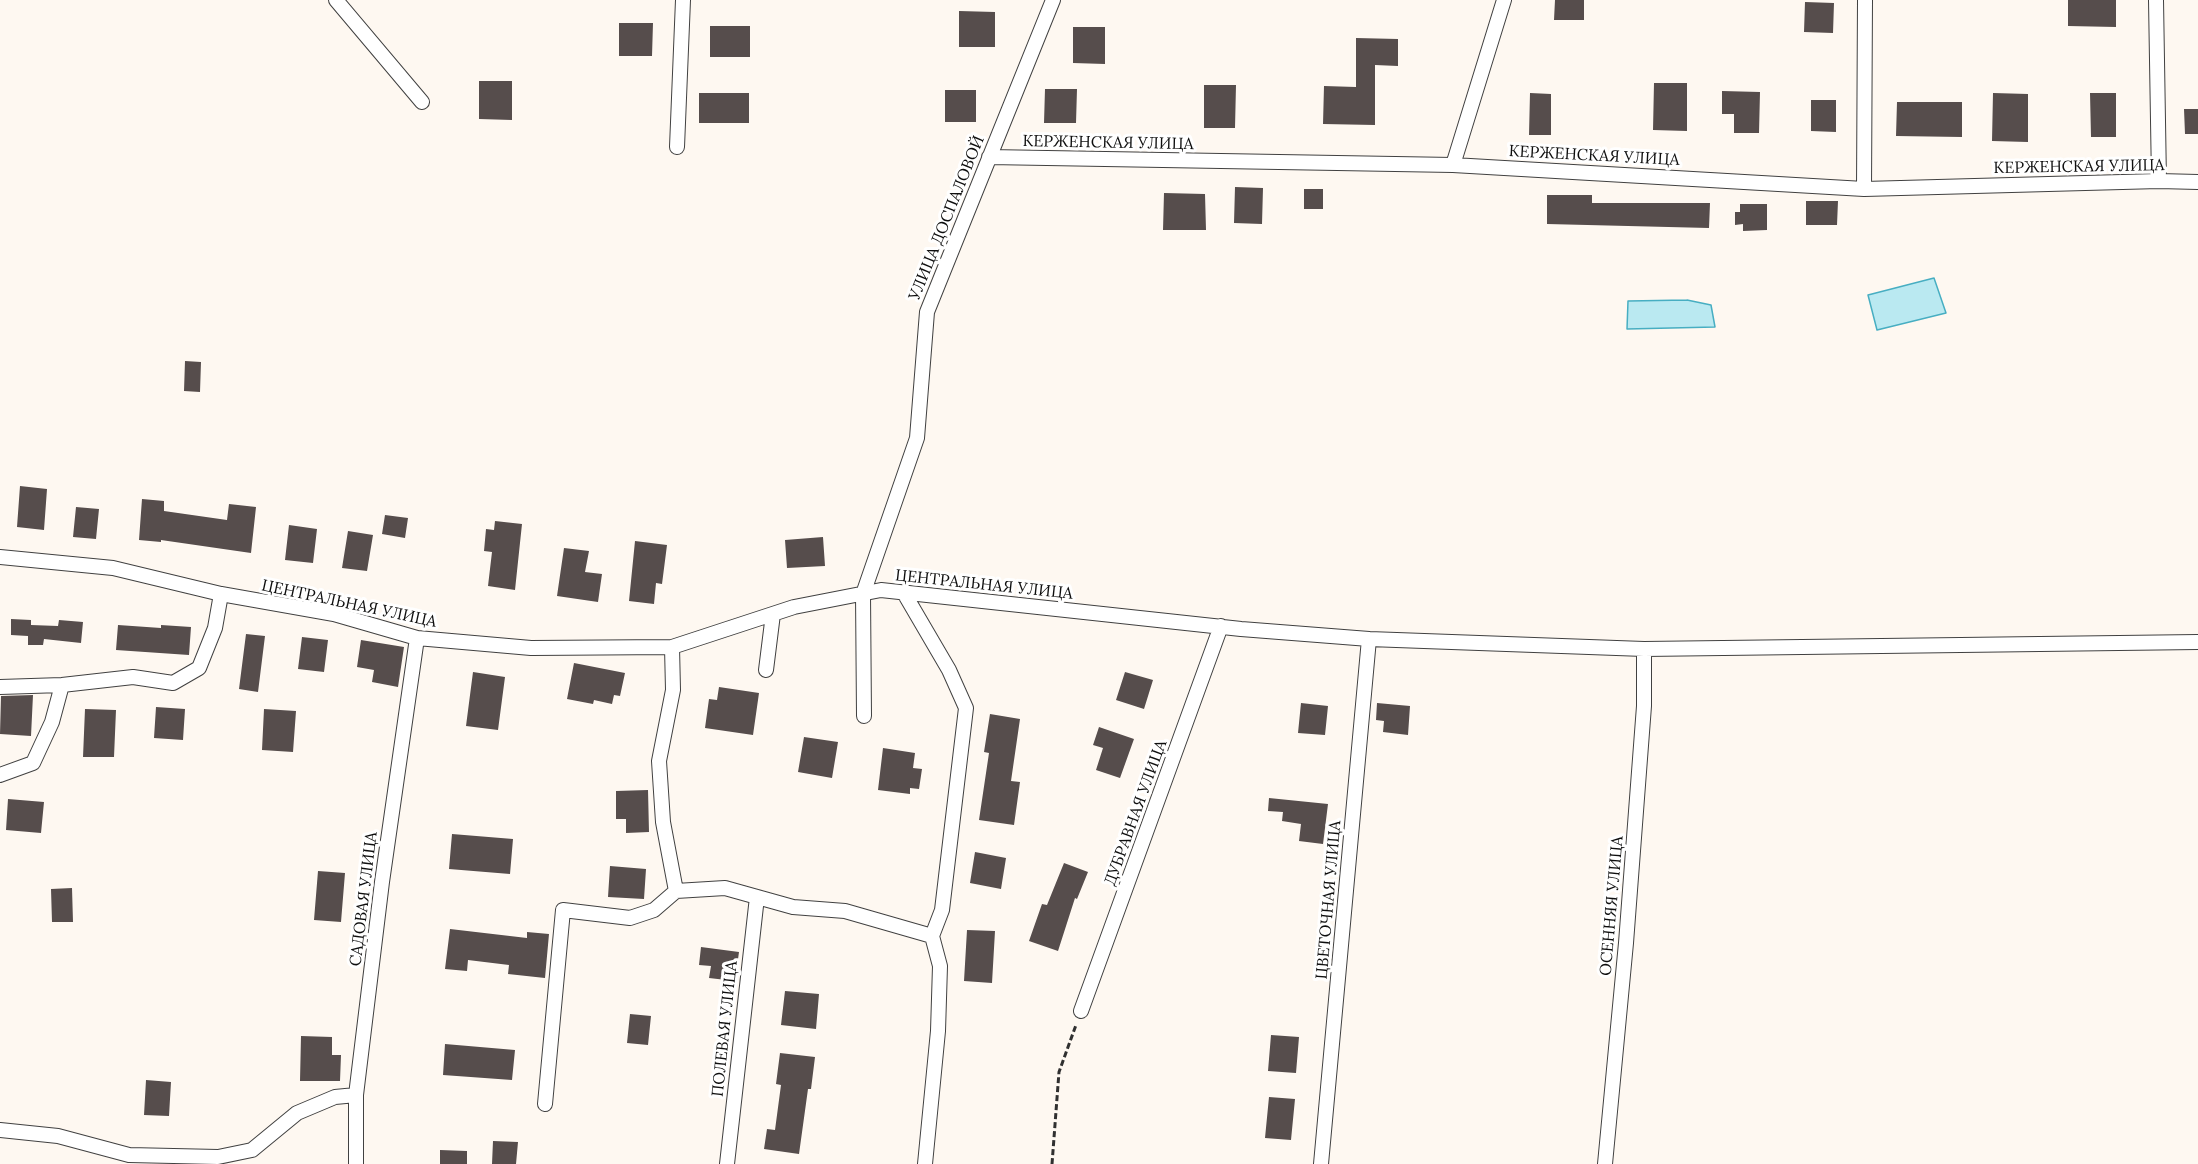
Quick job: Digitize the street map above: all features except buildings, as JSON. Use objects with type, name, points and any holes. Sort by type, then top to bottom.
[{"type":"street","points":[[336,0],[422,102]]},
{"type":"street","points":[[677,147],[683,0]]},
{"type":"street","name":"УЛИЦА ДОСПАЛОВОЙ","points":[[864,716],[863,594],[917,438],[927,312],[1053,0]]},
{"type":"street","points":[[1453,165],[1504,0]]},
{"type":"street","points":[[1864,189],[1865,0]]},
{"type":"street","points":[[2156,0],[2159,181]]},
{"type":"street","name":"КЕРЖЕНСКАЯ УЛИЦА","points":[[989,157],[1453,165],[1864,189],[2159,181],[2198,182]]},
{"type":"street","name":"ЦЕНТРАЛЬНАЯ УЛИЦА","points":[[0,557],[113,568],[221,594],[334,614],[417,638],[531,648],[672,646],[794,607],[881,590],[1221,626],[1369,639],[1644,649],[2198,642]]},
{"type":"street","points":[[904,593],[949,670],[966,708],[942,910],[932,936],[940,966],[940,988],[925,1164]]},
{"type":"street","points":[[0,687],[62,685],[133,677],[173,683],[199,668],[215,627],[221,594]]},
{"type":"street","points":[[766,670],[773,614]]},
{"type":"street","name":"ДУБРАВНАЯ УЛИЦА","points":[[1081,1011],[1221,626]]},
{"type":"street","name":"САДОВАЯ УЛИЦА","points":[[356,1164],[356,1095],[382,882],[417,638]]},
{"type":"street","name":"ЦВЕТОЧНАЯ УЛИЦА","points":[[1321,1164],[1369,639]]},
{"type":"street","points":[[672,646],[673,690],[659,760],[663,822],[676,891]]},
{"type":"street","name":"ОСЕННЯЯ УЛИЦА","points":[[1605,1164],[1637,801],[1644,706],[1644,649]]},
{"type":"street","points":[[0,776],[33,763],[52,722],[62,685]]},
{"type":"street","points":[[545,1104],[563,910],[630,918],[654,910],[676,891],[725,888],[793,907],[845,911],[932,936]]},
{"type":"street","name":"ПОЛЕВАЯ УЛИЦА","points":[[727,1164],[757,897]]},
{"type":"street","points":[[0,1130],[58,1136],[129,1155],[218,1157],[252,1149],[297,1113],[334,1097],[356,1095]]},
{"type":"path","points":[[1052,1164],[1059,1072],[1081,1011]]},
{"type":"water","points":[[1934,278],[1946,313],[1877,330],[1868,295]]},
{"type":"water","points":[[1687,300],[1711,305],[1715,327],[1627,329],[1628,301]]}]
